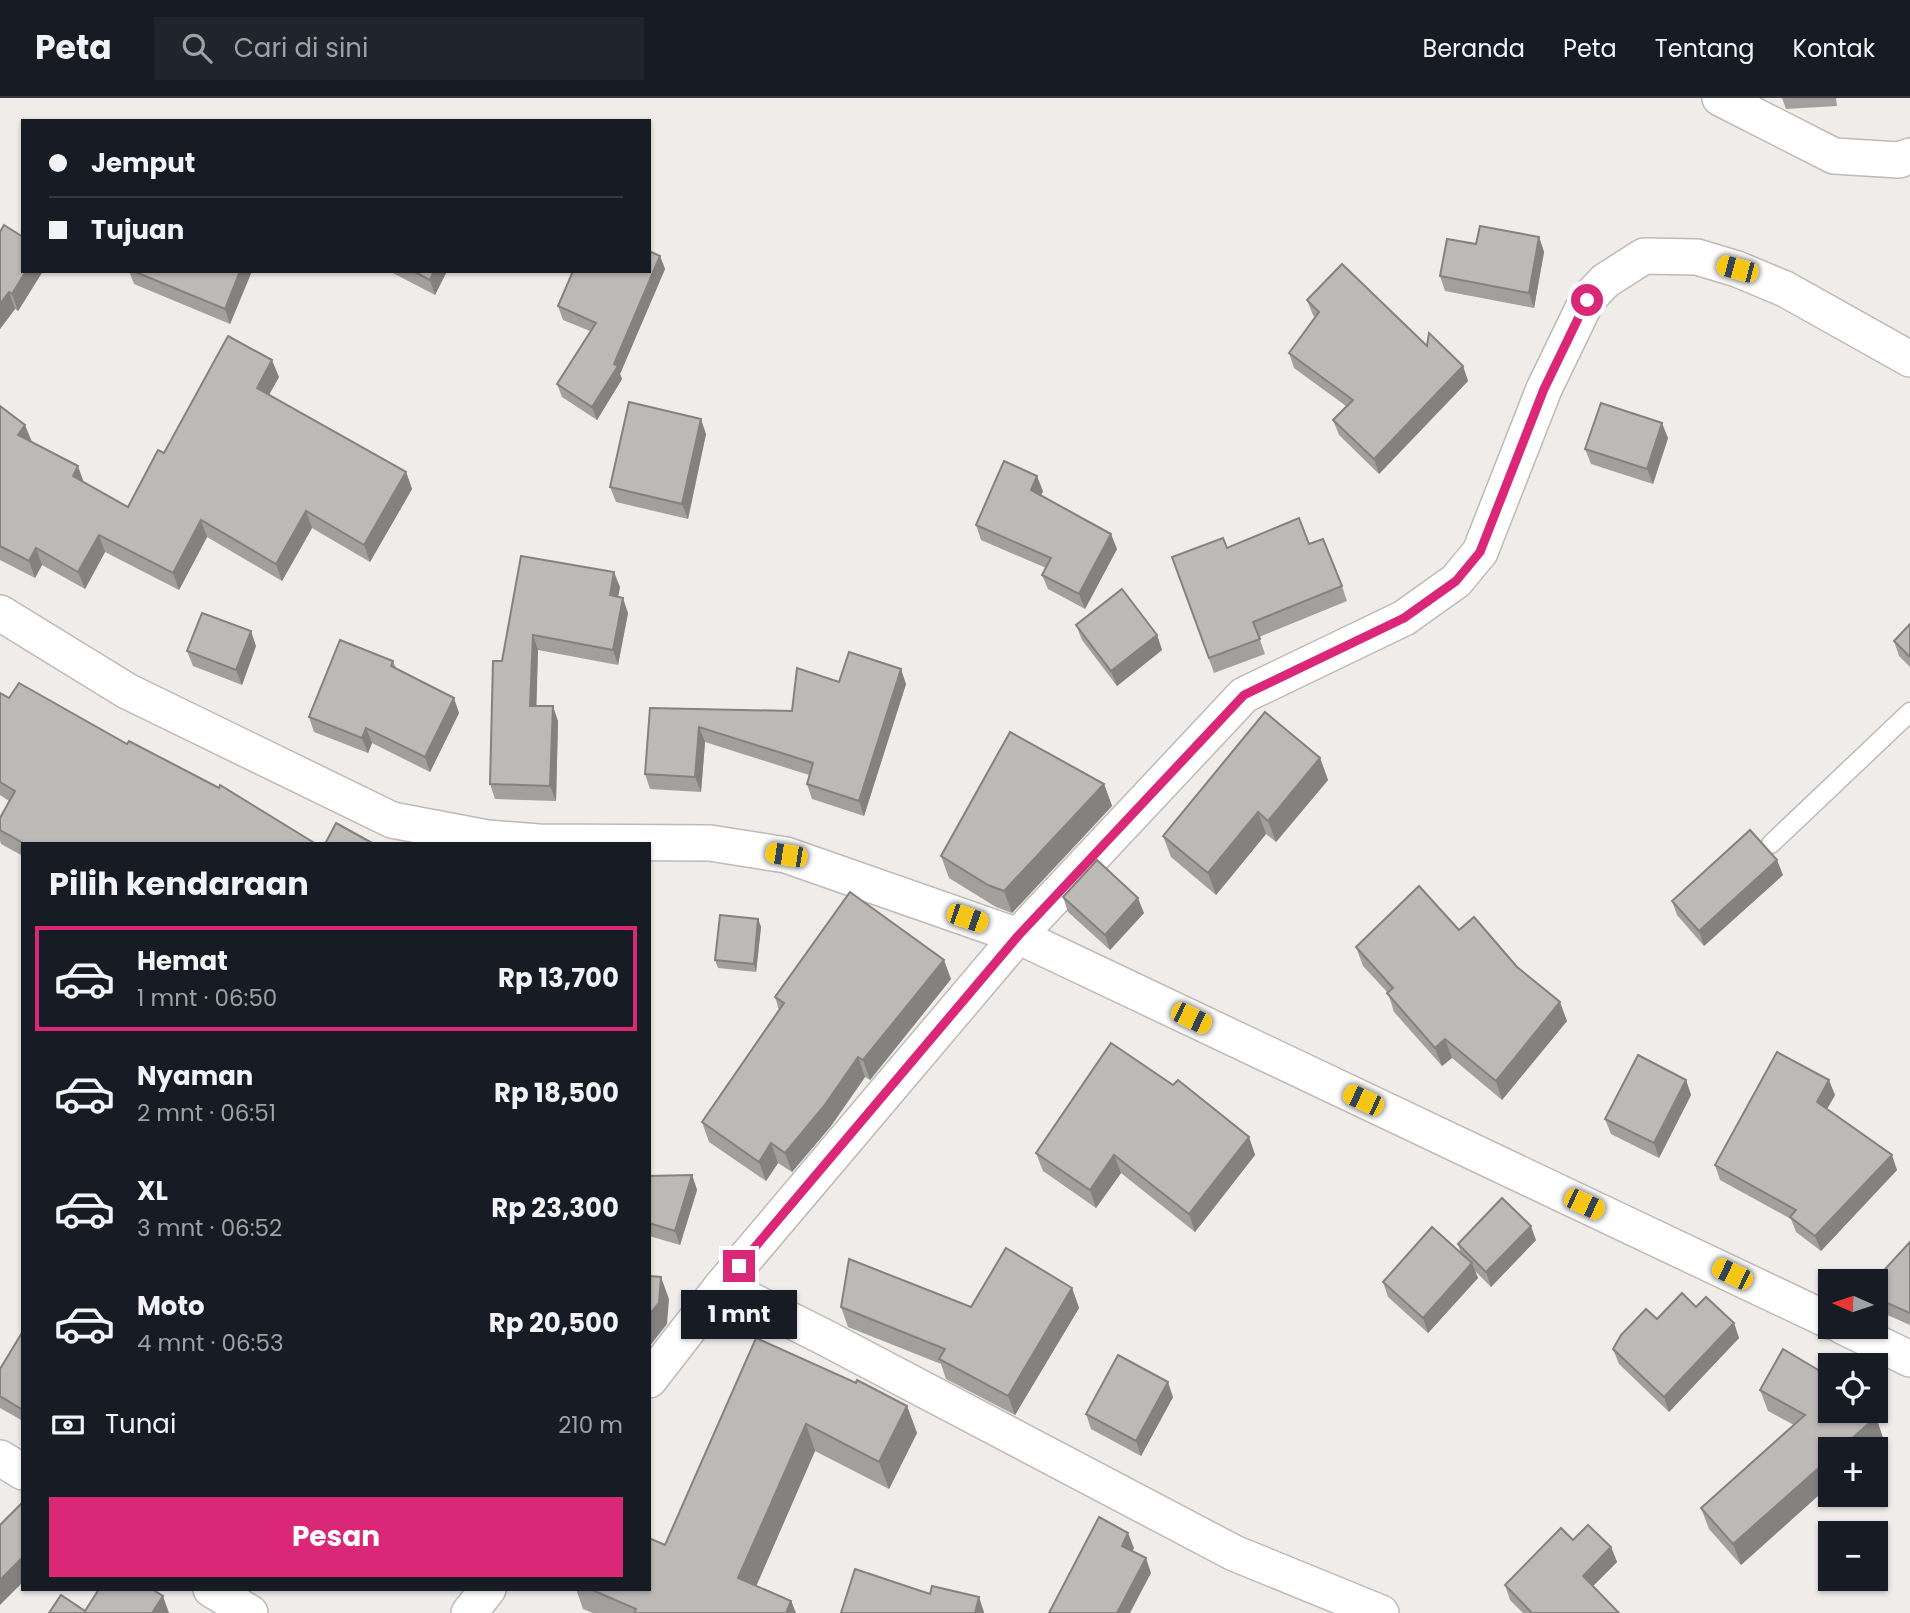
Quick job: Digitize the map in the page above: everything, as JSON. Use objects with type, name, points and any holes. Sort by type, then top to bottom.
[{"type":"street","points":[[1720,98],[1834,156],[1899,160],[1910,156]]},
{"type":"street","points":[[651,1377],[722,1286],[1018,936],[1244,695],[1404,618],[1456,581],[1480,552],[1544,389],[1587,300],[1621,269],[1644,256],[1670,255],[1697,257],[1737,269],[1785,289],[1910,359]]},
{"type":"street","points":[[0,613],[127,691],[392,820],[487,838],[540,842]]},
{"type":"street","points":[[651,843],[710,843],[786,855],[1018,936],[1818,1315]]},
{"type":"street","points":[[722,1286],[1234,1553],[1381,1613]]},
{"type":"street","points":[[1869,1339],[1910,1359]]},
{"type":"street","points":[[0,1458],[21,1471]]},
{"type":"street","points":[[214,1591],[250,1613]]},
{"type":"street","points":[[469,1613],[486,1591]]},
{"type":"lane","points":[[1772,844],[1910,712]]},
{"type":"building","points":[[4,225],[21,236],[21,273],[25,273],[12,294],[9,292],[0,304],[0,232]]},
{"type":"building","points":[[1480,226],[1539,237],[1529,293],[1440,276],[1447,239],[1476,244]]},
{"type":"building","points":[[651,252],[660,256],[614,364],[618,366],[592,407],[557,384],[596,323],[558,306],[572,273],[651,273]]},
{"type":"building","points":[[1342,264],[1427,346],[1429,333],[1463,366],[1374,459],[1333,420],[1353,400],[1289,353],[1319,312],[1307,300]]},
{"type":"building","points":[[138,273],[239,273],[225,309]]},
{"type":"building","points":[[417,273],[433,273],[430,280]]},
{"type":"building","points":[[228,336],[272,360],[257,388],[406,472],[364,545],[306,511],[276,564],[201,520],[173,573],[99,535],[78,572],[36,548],[29,561],[0,546],[0,406],[25,425],[18,435],[78,466],[73,476],[128,507],[158,450],[164,453]]},
{"type":"building","points":[[629,402],[701,419],[682,504],[610,487]]},
{"type":"building","points":[[1601,403],[1662,423],[1647,469],[1585,449]]},
{"type":"building","points":[[1004,461],[1037,476],[1031,490],[1111,534],[1079,594],[1042,575],[1051,558],[976,525]]},
{"type":"building","points":[[1299,518],[1309,544],[1323,539],[1342,586],[1253,622],[1260,639],[1209,658],[1172,557],[1223,538],[1227,548]]},
{"type":"building","points":[[521,556],[614,572],[610,595],[623,598],[613,650],[533,635],[530,706],[553,706],[550,786],[490,784],[493,661],[502,661]]},
{"type":"building","points":[[1122,589],[1157,635],[1111,671],[1076,625]]},
{"type":"building","points":[[202,613],[251,631],[236,670],[187,651]]},
{"type":"building","points":[[1910,624],[1910,657],[1894,641]]},
{"type":"building","points":[[340,640],[393,661],[391,666],[454,698],[425,757],[366,728],[362,738],[309,717]]},
{"type":"building","points":[[849,652],[901,669],[859,801],[807,784],[813,763],[699,727],[695,777],[645,774],[650,708],[792,711],[797,668],[839,682]]},
{"type":"building","points":[[19,683],[127,744],[129,741],[219,788],[220,785],[313,842],[21,842],[0,830],[0,818],[15,791],[0,782],[0,693],[9,698]]},
{"type":"building","points":[[1265,712],[1320,758],[1268,821],[1258,812],[1208,873],[1163,836]]},
{"type":"building","points":[[1010,732],[1104,784],[1004,891],[988,885],[941,856]]},
{"type":"building","points":[[336,823],[370,842],[326,842]]},
{"type":"building","points":[[1750,830],[1777,860],[1699,931],[1672,901]]},
{"type":"building","points":[[1097,860],[1138,898],[1105,935],[1063,897]]},
{"type":"building","points":[[1419,886],[1459,930],[1474,917],[1517,967],[1560,1002],[1496,1081],[1445,1039],[1435,1048],[1387,993],[1393,988],[1356,947]]},
{"type":"building","points":[[850,892],[944,960],[863,1060],[858,1057],[824,1106],[785,1153],[771,1143],[759,1162],[702,1122],[784,1003],[775,997]]},
{"type":"building","points":[[720,915],[758,919],[754,964],[715,960]]},
{"type":"building","points":[[1111,1043],[1173,1085],[1178,1080],[1249,1137],[1189,1214],[1114,1155],[1090,1190],[1036,1153]]},
{"type":"building","points":[[1777,1052],[1829,1080],[1817,1102],[1892,1155],[1815,1236],[1790,1217],[1796,1210],[1715,1165]]},
{"type":"building","points":[[1638,1055],[1686,1080],[1654,1143],[1605,1119]]},
{"type":"building","points":[[692,1175],[675,1231],[651,1224],[651,1176]]},
{"type":"building","points":[[1502,1198],[1531,1226],[1486,1272],[1458,1244]]},
{"type":"building","points":[[1432,1227],[1472,1263],[1423,1318],[1383,1282]]},
{"type":"building","points":[[1910,1242],[1910,1313],[1888,1303],[1888,1269],[1885,1269]]},
{"type":"building","points":[[1006,1248],[1072,1288],[1008,1396],[939,1359],[945,1349],[841,1307],[849,1259],[971,1307]]},
{"type":"building","points":[[651,1276],[661,1277],[659,1303],[651,1313]]},
{"type":"building","points":[[1682,1293],[1696,1307],[1706,1297],[1734,1323],[1664,1397],[1613,1349],[1621,1335],[1646,1309],[1657,1319]]},
{"type":"building","points":[[21,1334],[21,1409],[0,1396],[0,1369]]},
{"type":"building","points":[[756,1338],[856,1383],[857,1380],[907,1406],[879,1462],[806,1424],[738,1578],[791,1601],[786,1613],[634,1613],[636,1609],[595,1591],[651,1591],[651,1539],[665,1545]]},
{"type":"building","points":[[1783,1349],[1818,1370],[1818,1423],[1869,1423],[1854,1437],[1818,1437],[1818,1469],[1733,1544],[1701,1508],[1805,1415],[1760,1390]]},
{"type":"building","points":[[1118,1355],[1168,1382],[1136,1441],[1086,1414]]},
{"type":"building","points":[[21,1504],[21,1559],[0,1580],[0,1525]]},
{"type":"building","points":[[1099,1517],[1128,1533],[1122,1546],[1146,1558],[1117,1613],[1049,1613]]},
{"type":"building","points":[[1588,1525],[1611,1547],[1583,1576],[1619,1613],[1532,1613],[1505,1585],[1561,1528],[1573,1540]]},
{"type":"building","points":[[855,1569],[930,1594],[932,1586],[979,1597],[975,1613],[841,1613]]},
{"type":"building","points":[[98,1591],[155,1591],[163,1596],[152,1613],[49,1613],[61,1595],[85,1611]]},
{"type":"route","points":[[739,1266],[1018,936],[1244,695],[1335,654],[1404,618],[1456,581],[1480,552],[1544,389],[1587,300]]}]
